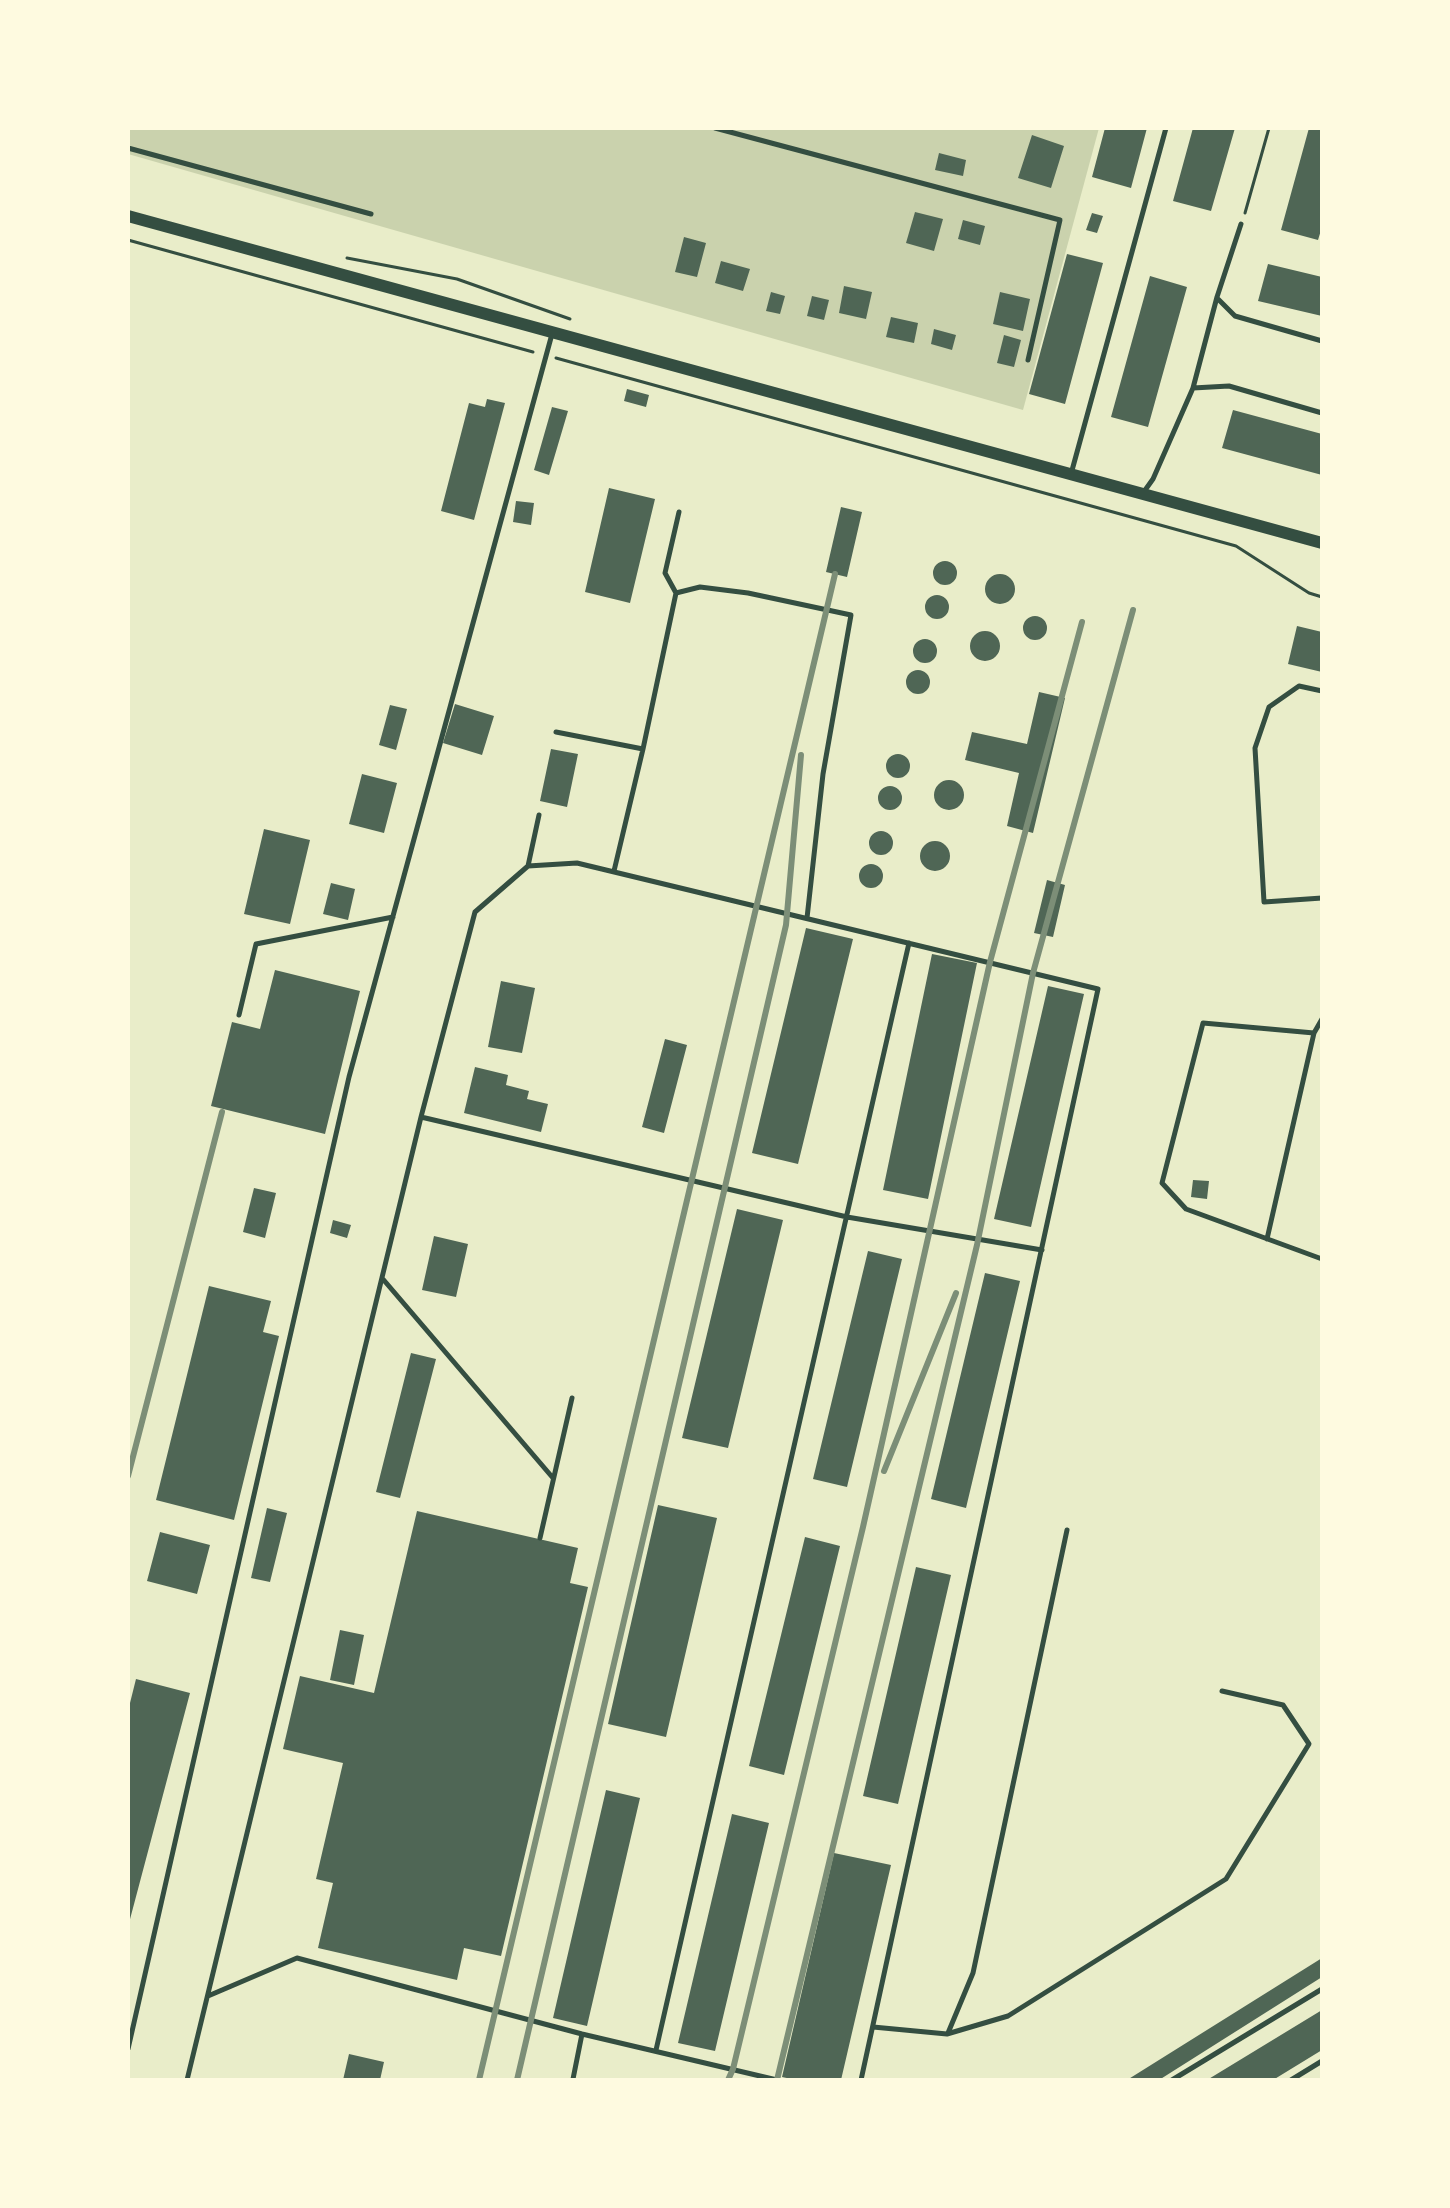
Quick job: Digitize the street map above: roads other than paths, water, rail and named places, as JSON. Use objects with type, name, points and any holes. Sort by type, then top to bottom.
[{"type":"street","points":[[128,216],[1322,543]]},
{"type":"lane","points":[[715,128],[1060,220],[1028,360]]},
{"type":"lane","points":[[1071,474],[1166,128]]},
{"type":"lane","points":[[128,148],[371,214]]},
{"type":"lane","points":[[1142,494],[1153,479],[1193,388],[1217,297],[1241,224]]},
{"type":"lane","points":[[1217,297],[1235,316],[1322,341]]},
{"type":"lane","points":[[128,2049],[349,1077],[553,331]]},
{"type":"lane","points":[[1193,388],[1229,386],[1322,413]]},
{"type":"lane","points":[[614,871],[676,593],[665,573],[679,512]]},
{"type":"lane","points":[[676,593],[700,587],[748,593],[851,615],[823,774],[807,918]]},
{"type":"lane","points":[[1322,691],[1299,686],[1269,707],[1255,748],[1264,902],[1322,898]]},
{"type":"lane","points":[[556,732],[643,749]]},
{"type":"lane","points":[[187,2080],[421,1117],[475,912],[528,866],[539,815]]},
{"type":"lane","points":[[528,866],[577,863],[1098,989],[861,2080]]},
{"type":"lane","points":[[239,1015],[256,944],[393,917]]},
{"type":"lane","points":[[656,2050],[909,943]]},
{"type":"lane","points":[[1267,1239],[1314,1033],[1322,1019]]},
{"type":"lane","points":[[1314,1033],[1203,1023],[1162,1183],[1186,1209],[1322,1259]]},
{"type":"lane","points":[[421,1117],[847,1217],[1042,1250]]},
{"type":"lane","points":[[382,1278],[553,1478]]},
{"type":"lane","points":[[540,1538],[572,1398]]},
{"type":"lane","points":[[947,2034],[973,1973],[1067,1530]]},
{"type":"lane","points":[[873,2027],[947,2034],[1008,2016],[1226,1879],[1309,1744],[1283,1705],[1222,1691]]},
{"type":"lane","points":[[208,1996],[297,1958],[582,2034],[777,2080]]},
{"type":"lane","points":[[1172,2080],[1322,1989]]},
{"type":"lane","points":[[573,2079],[582,2034]]},
{"type":"lane","points":[[1291,2080],[1322,2061]]},
{"type":"railway","points":[[479,2080],[835,574]]},
{"type":"railway","points":[[777,2080],[977,1245],[1033,973],[1133,610]]},
{"type":"railway","points":[[728,2080],[863,1527],[990,962],[1082,622]]},
{"type":"railway","points":[[517,2080],[786,925],[801,755]]},
{"type":"railway","points":[[128,1476],[222,1112]]},
{"type":"railway","points":[[884,1471],[956,1293]]}]
